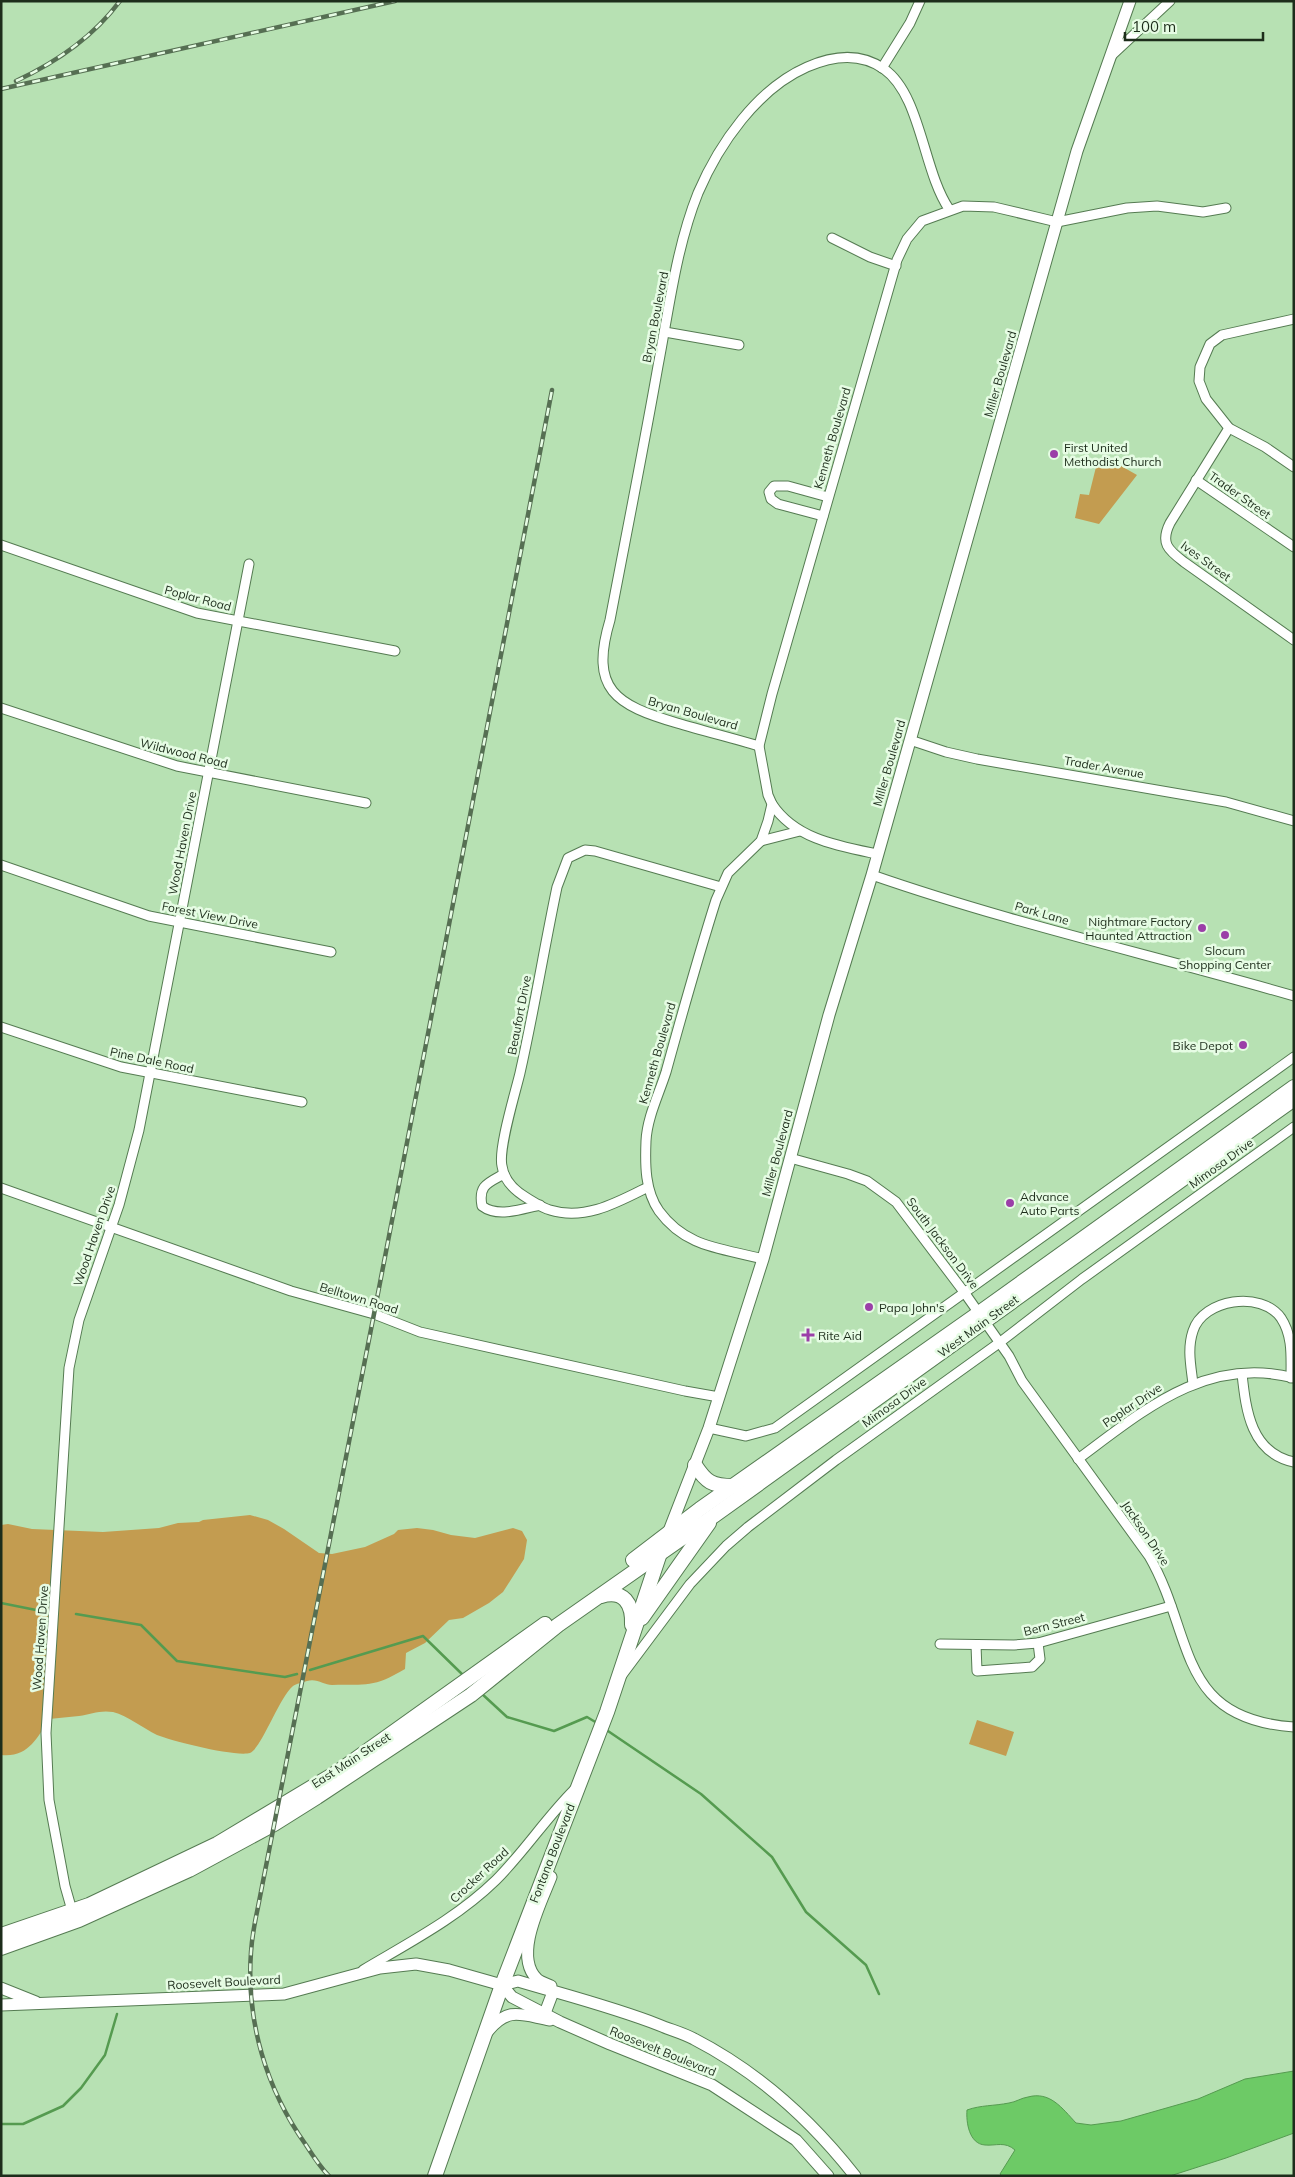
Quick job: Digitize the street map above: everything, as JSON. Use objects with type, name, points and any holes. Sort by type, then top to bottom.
[{"type":"main road","name":"West Main Street","points":[[660,1551],[715,1515],[1294,1087]]},
{"type":"main road","name":"West Main Street","points":[[669,1531],[982,1318],[1294,1100]]},
{"type":"main road","points":[[695,1465],[709,1482],[720,1486],[733,1486]]},
{"type":"main road","points":[[632,1633],[715,1515]]},
{"type":"main road","name":"East Main Street","points":[[471,1686],[669,1531]]},
{"type":"main road","name":"Fontana Boulevard","points":[[435,2176],[502,1985],[554,1846],[599,1735],[660,1551],[669,1531]]},
{"type":"main road","name":"East Main Street","points":[[3,1945],[73,1916],[89,1905],[217,1844],[339,1771],[471,1686],[660,1551]]},
{"type":"main road","points":[[598,1596],[617,1594],[626,1599],[632,1610],[632,1633]]},
{"type":"street","points":[[882,68],[910,23],[920,1]]},
{"type":"street","name":"Miller Boulevard","points":[[669,1531],[709,1428],[763,1259],[829,1015],[872,875],[1057,222],[1083,133],[1130,1]]},
{"type":"street","points":[[1111,56],[1170,1]]},
{"type":"street","name":"Bryan Boulevard","points":[[759,746],[637,710],[617,696],[610,687],[603,663],[606,635],[681,249],[698,195],[720,151],[743,119],[781,83],[813,65],[833,59],[853,57],[882,68],[896,81],[907,100],[935,180],[949,209]]},
{"type":"street","name":"Kenneth Boulevard","points":[[877,854],[820,840],[800,831],[780,816],[768,795],[759,746],[828,497],[896,266],[902,249],[922,221],[949,209],[963,206],[984,206],[1057,222]]},
{"type":"street","points":[[1057,222],[1127,208],[1158,206],[1202,212],[1226,208]]},
{"type":"street","points":[[832,238],[896,266]]},
{"type":"street","points":[[1294,319],[1222,335],[1210,344],[1200,367],[1201,389],[1206,399],[1230,428],[1265,447],[1294,468]]},
{"type":"street","points":[[665,332],[739,345]]},
{"type":"street","name":"Ives Street","points":[[1230,428],[1167,529],[1165,540],[1170,550],[1184,562],[1294,640]]},
{"type":"street","name":"Trader Street","points":[[1196,480],[1294,547]]},
{"type":"street","points":[[823,516],[778,504],[770,499],[769,492],[774,486],[783,484],[828,497]]},
{"type":"street","name":"Poplar Road","points":[[1,545],[171,605],[238,621],[395,651]]},
{"type":"street","name":"Wood Haven Drive","points":[[73,1916],[65,1886],[49,1800],[47,1768],[47,1715],[69,1368],[79,1320],[111,1228],[133,1156],[249,564]]},
{"type":"street","name":"Wildwood Road","points":[[1,708],[154,760],[209,773],[366,803]]},
{"type":"street","name":"Trader Avenue","points":[[910,740],[946,752],[977,759],[1226,802],[1294,821]]},
{"type":"street","name":"Kenneth Boulevard","points":[[763,1259],[728,1250],[711,1248],[687,1237],[677,1229],[659,1210],[648,1187],[646,1140],[650,1120],[708,923],[721,887],[728,873],[761,841],[772,804]]},
{"type":"street","points":[[761,841],[800,831]]},
{"type":"street","name":"Beaufort Drive","points":[[504,1174],[501,1156],[557,886],[568,858],[585,850],[596,851],[721,887]]},
{"type":"street","name":"Forest View Drive","points":[[1,865],[149,916],[331,952]]},
{"type":"street","name":"Park Lane","points":[[872,875],[1058,931],[1294,996]]},
{"type":"street","name":"Pine Dale Road","points":[[1,1027],[89,1058],[149,1073],[302,1102]]},
{"type":"street","points":[[709,1428],[746,1436],[775,1428],[1294,1057]]},
{"type":"street","name":"Mimosa Drive","points":[[617,1681],[640,1654],[690,1584],[726,1546],[910,1405],[999,1342],[1128,1245],[1294,1127]]},
{"type":"street","name":"South Jackson Drive","points":[[790,1158],[867,1181],[887,1194],[908,1215],[982,1318]]},
{"type":"street","points":[[540,1205],[498,1213],[490,1212],[482,1206],[480,1195],[482,1188],[504,1174],[509,1183],[518,1191],[549,1210],[561,1213],[582,1213],[611,1205],[648,1187]]},
{"type":"street","name":"Belltown Road","points":[[1,1188],[291,1290],[374,1314],[420,1332],[719,1397]]},
{"type":"street","points":[[1193,1384],[1188,1348],[1193,1329],[1203,1314],[1233,1301],[1265,1305],[1280,1316],[1292,1344],[1292,1378]]},
{"type":"street","name":"Jackson Drive","points":[[982,1318],[1022,1381],[1149,1556],[1163,1583],[1188,1656],[1210,1693],[1231,1711],[1243,1718],[1256,1722],[1294,1727]]},
{"type":"street","points":[[1242,1374],[1245,1404],[1256,1434],[1266,1450],[1284,1460],[1294,1462]]},
{"type":"street","name":"Poplar Drive","points":[[1078,1459],[1155,1403],[1193,1384],[1242,1374],[1261,1374],[1292,1378]]},
{"type":"street","name":"Bern Street","points":[[940,1644],[1014,1646],[1038,1643],[1171,1606]]},
{"type":"street","points":[[976,1645],[977,1671],[1032,1667],[1040,1659],[1038,1643]]},
{"type":"street","name":"Crocker Road","points":[[352,1976],[438,1926],[476,1898],[516,1859],[579,1785]]},
{"type":"street","points":[[554,1846],[552,1873],[528,1939],[527,1964],[537,1979],[572,1997]]},
{"type":"street","name":"Roosevelt Boulevard","points":[[1,2005],[284,1994],[395,1965],[416,1964],[449,1970],[502,1985],[518,1981],[624,2012],[694,2039],[754,2076],[796,2110],[830,2144],[855,2176]]},
{"type":"street","name":"Roosevelt Boulevard","points":[[502,1985],[512,1997],[560,2022],[712,2085],[796,2140],[828,2176]]},
{"type":"street","points":[[1,1988],[40,2003]]},
{"type":"street","points":[[545,2013],[553,1992]]},
{"type":"street","points":[[484,2037],[497,2020],[513,2013],[560,2022]]},
{"type":"shaded area","points":[[1107,458],[1137,475],[1099,524],[1075,518],[1080,494],[1089,495],[1098,459]]},
{"type":"shaded area","points":[[250,1515],[268,1520],[319,1553],[332,1554],[365,1547],[394,1534],[398,1530],[417,1528],[475,1538],[513,1528],[522,1531],[527,1540],[524,1559],[503,1592],[489,1603],[463,1618],[449,1620],[425,1643],[406,1653],[405,1669],[370,1684],[332,1685],[311,1680],[294,1685],[282,1701],[259,1743],[250,1753],[218,1751],[176,1741],[157,1735],[119,1714],[96,1712],[49,1719],[30,1746],[18,1753],[1,1755],[1,1525],[8,1524],[32,1529],[103,1532],[159,1528],[178,1523]]},
{"type":"shaded area","points":[[977,1720],[1014,1732],[1006,1756],[969,1744]]},
{"type":"shaded area","points":[[1294,2071],[1294,2133],[1170,2176],[1002,2176],[1000,2174],[1015,2150],[1004,2145],[985,2145],[975,2141],[967,2120],[967,2110],[1043,2096],[1055,2102],[1076,2123],[1091,2125],[1121,2121],[1198,2099],[1245,2079]]},
{"type":"waterway","points":[[1,1603],[36,1610]]},
{"type":"waterway","points":[[76,1614],[141,1625],[177,1661],[285,1677],[297,1674]]},
{"type":"waterway","points":[[310,1670],[423,1636],[465,1677]]},
{"type":"waterway","points":[[481,1693],[507,1717],[554,1731],[587,1717],[597,1723]]},
{"type":"waterway","points":[[605,1729],[701,1794],[772,1857],[806,1912],[866,1965],[879,1994]]},
{"type":"waterway","points":[[1,2124],[23,2124],[63,2106],[81,2088],[105,2055],[117,2014]]},
{"type":"railway","points":[[16,81],[45,66],[73,47],[98,26],[120,1]]},
{"type":"railway","points":[[1,89],[395,1]]},
{"type":"railway","points":[[329,2176],[292,2123],[270,2078],[256,2029],[252,2003],[250,1978],[252,1941],[552,390]]},
{"type":"place","name":"First United Methodist Church","points":[[1054,454]]},
{"type":"place","name":"Nightmare Factory Haunted Attraction","points":[[1202,928]]},
{"type":"place","name":"Slocum Shopping Center","points":[[1225,935]]},
{"type":"place","name":"Bike Depot","points":[[1243,1045]]},
{"type":"place","name":"Advance Auto Parts","points":[[1010,1203]]},
{"type":"place","name":"Papa John's","points":[[869,1307]]},
{"type":"place","name":"Rite Aid","points":[[808,1335]]}]
